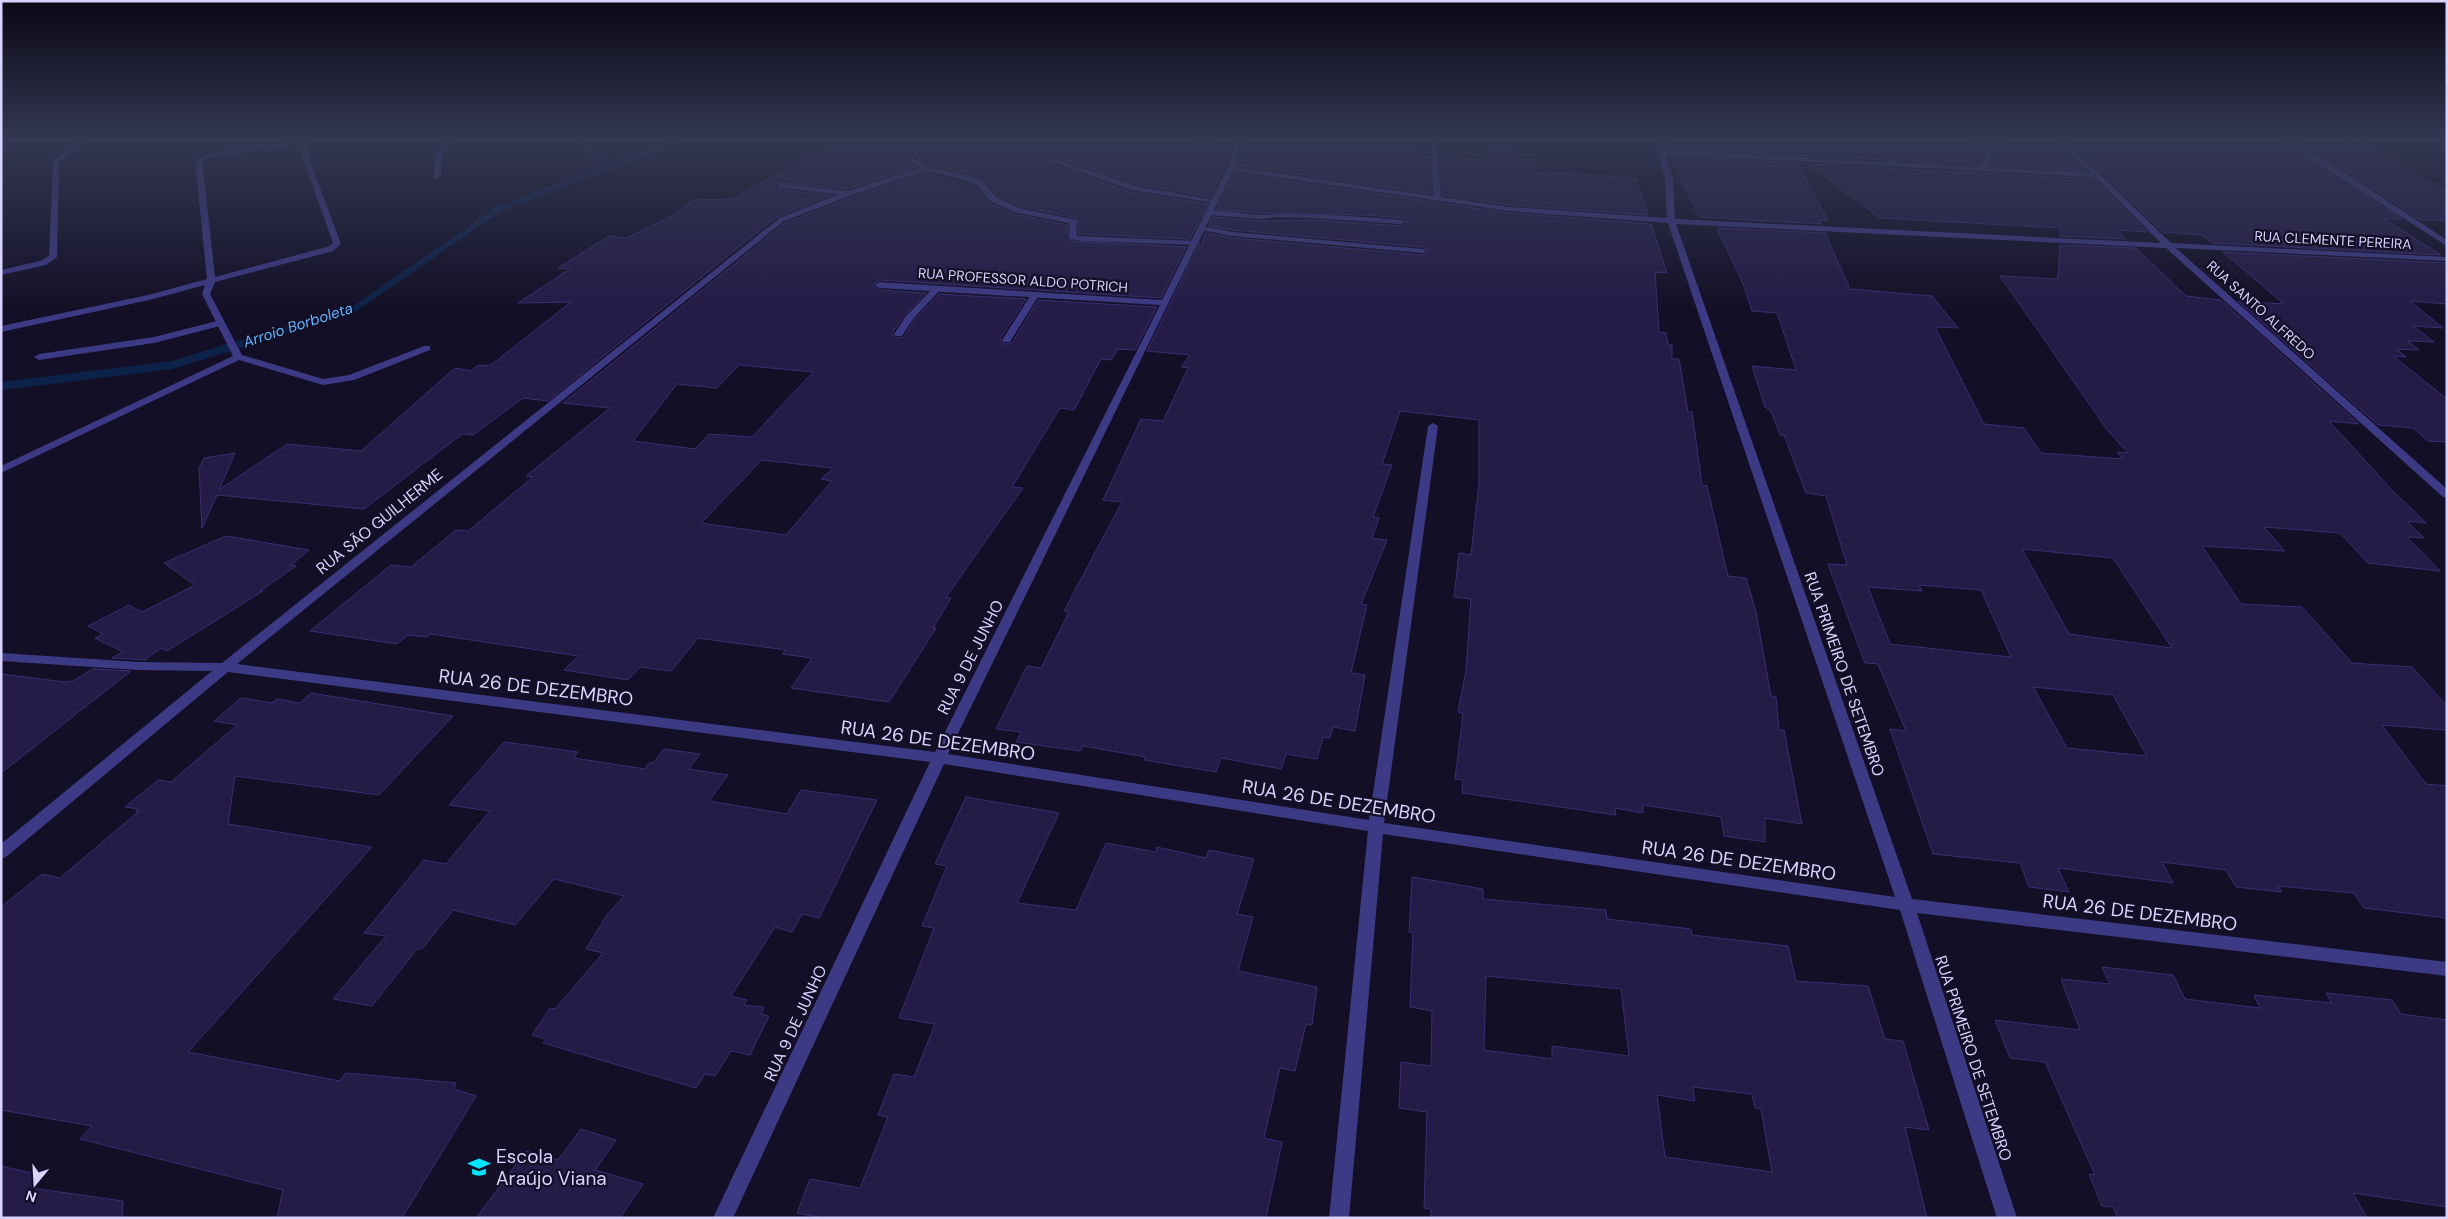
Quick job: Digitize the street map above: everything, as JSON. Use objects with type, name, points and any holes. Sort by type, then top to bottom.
[{"type":"street","points":[[1,273],[43,263],[53,257],[55,198]]},
{"type":"street","points":[[202,198],[211,281],[206,294],[238,357]]},
{"type":"street","points":[[1,328],[149,297],[330,249],[337,244],[320,198]]},
{"type":"street","name":"RUA SÃO GUILHERME","points":[[1,853],[225,667],[781,220],[837,198]]},
{"type":"street","points":[[992,198],[1017,210],[1073,222],[1073,237],[1196,244]]},
{"type":"street","points":[[1175,198],[1261,217],[1276,215],[1314,216],[1401,222]]},
{"type":"street","name":"RUA 9 DE JUNHO","points":[[723,1218],[938,758],[1196,244],[1217,198]]},
{"type":"street","name":"RUA CLEMENTE PEREIRA","points":[[1423,198],[1509,209],[1671,221],[2447,259]]},
{"type":"street","name":"RUA PRIMEIRO DE SETEMBRO","points":[[1671,198],[1671,221],[1906,905],[2007,1218]]},
{"type":"street","name":"RUA SANTO ALFREDO","points":[[2119,198],[2166,244],[2447,495]]},
{"type":"street","points":[[2377,198],[2447,244]]},
{"type":"street","points":[[1203,228],[1233,234],[1423,251]]},
{"type":"street","name":"RUA PROFESSOR ALDO POTRICH","points":[[879,285],[1165,304]]},
{"type":"street","points":[[899,334],[909,318],[937,289]]},
{"type":"street","points":[[1007,340],[1035,295]]},
{"type":"street","points":[[39,357],[154,340],[221,323]]},
{"type":"street","points":[[3,467],[238,357],[323,382],[351,378],[427,348]]},
{"type":"street","points":[[1339,1218],[1376,827],[1434,426]]},
{"type":"street","name":"RUA 26 DE DEZEMBRO","points":[[1,657],[138,666],[225,667],[938,758],[1376,827],[1906,905],[2447,969]]},
{"type":"building","points":[[824,198],[776,217],[548,401],[523,398],[473,435],[462,434],[364,509],[217,495],[202,528],[199,468],[204,458],[235,453],[219,490],[287,444],[361,451],[455,368],[471,371],[477,366],[491,365],[571,302],[518,303],[570,269],[558,268],[609,236],[626,238],[676,214],[693,200]]},
{"type":"building","points":[[851,198],[985,198],[989,203],[1013,214],[1067,225],[1070,241],[1186,247],[1161,298],[879,280],[874,284],[879,290],[926,293],[905,315],[892,333],[896,338],[904,337],[914,320],[939,294],[1026,299],[1000,339],[1004,344],[1012,343],[1038,300],[1157,307],[1135,350],[1118,349],[1111,360],[1101,359],[1074,410],[1060,408],[1012,487],[1023,488],[946,597],[951,598],[933,628],[936,628],[889,702],[791,688],[812,658],[782,654],[786,650],[698,638],[671,671],[640,667],[628,680],[564,670],[578,656],[431,634],[427,637],[408,635],[397,644],[310,631],[391,565],[411,567],[456,530],[468,531],[533,477],[526,476],[610,408],[563,403],[785,223]],"holes":[[[739,365],[813,372],[752,437],[709,434],[695,449],[633,441],[677,384],[717,388]],[[762,460],[833,468],[821,479],[832,481],[786,535],[701,523]]]},
{"type":"building","points":[[1003,198],[1168,198],[1208,204],[1190,239],[1079,234],[1076,218],[1020,206]]},
{"type":"building","points":[[1222,198],[1405,198],[1509,213],[1651,224],[1667,273],[1655,272],[1659,332],[1666,333],[1668,344],[1672,345],[1672,359],[1679,359],[1688,412],[1692,412],[1702,485],[1707,486],[1728,576],[1746,578],[1756,612],[1771,696],[1776,697],[1779,730],[1784,730],[1802,824],[1765,818],[1765,842],[1724,836],[1721,817],[1643,805],[1643,813],[1615,808],[1616,815],[1462,793],[1463,780],[1455,779],[1463,714],[1458,712],[1466,670],[1471,599],[1454,597],[1459,553],[1471,555],[1479,484],[1479,420],[1400,411],[1382,464],[1392,465],[1373,517],[1379,518],[1372,538],[1387,540],[1361,604],[1367,605],[1351,673],[1365,675],[1355,731],[1333,727],[1330,738],[1323,737],[1317,759],[1286,754],[1281,769],[1221,758],[1216,772],[1144,760],[1146,757],[1083,746],[1080,751],[1016,742],[1021,732],[996,729],[1027,666],[1041,668],[1069,612],[1064,611],[1122,502],[1103,500],[1141,419],[1163,421],[1188,368],[1181,367],[1190,355],[1147,351],[1198,246],[1202,244],[1205,233],[1233,238],[1423,255],[1429,252],[1423,247],[1233,230],[1208,226],[1213,217],[1261,221],[1314,220],[1401,226],[1407,223],[1401,218],[1366,215],[1255,213],[1217,209]]},
{"type":"building","points":[[1462,198],[1642,198],[1648,215],[1509,205]]},
{"type":"building","points":[[1690,198],[1816,198],[1828,220],[1819,220],[1822,224],[1699,217]]},
{"type":"building","points":[[1853,198],[2113,198],[2147,232],[2116,230],[2126,239],[2060,236],[2061,228],[1880,218]]},
{"type":"building","points":[[2127,198],[2369,198],[2402,219],[2384,219],[2441,255],[2212,243],[2202,235],[2163,232]]},
{"type":"building","points":[[2387,198],[2447,198],[2447,221],[2420,220]]},
{"type":"building","points":[[1717,228],[1825,233],[1850,289],[1932,296],[1958,328],[1935,327],[1984,424],[2024,428],[2041,453],[2123,459],[2117,452],[2128,453],[2108,431],[2000,276],[2058,279],[2060,245],[2136,248],[2186,296],[2221,300],[2359,424],[2329,421],[2391,489],[2426,523],[2407,521],[2424,538],[2407,537],[2440,571],[2368,563],[2340,533],[2264,527],[2285,551],[2202,546],[2241,604],[2302,607],[2352,663],[2412,667],[2447,706],[2447,730],[2382,725],[2426,784],[2447,786],[2447,918],[2364,908],[2354,893],[2278,886],[2282,892],[2236,887],[2226,870],[2162,862],[2173,883],[2058,868],[2069,892],[2029,887],[2020,863],[1933,854],[1890,729],[1906,731],[1878,664],[1865,663],[1828,564],[1847,565],[1826,496],[1806,493],[1784,435],[1780,435],[1771,411],[1765,407],[1752,366],[1796,370],[1777,313],[1752,311],[1744,286]],"holes":[[[2022,549],[2113,558],[2172,648],[2069,634]],[[1919,585],[1981,590],[2011,657],[1890,644],[1868,587],[1922,591]],[[2033,687],[2113,695],[2147,756],[2067,748]]]},
{"type":"building","points":[[2223,252],[2447,263],[2447,304],[2410,301],[2443,328],[2413,326],[2434,342],[2408,341],[2419,350],[2396,349],[2406,357],[2393,356],[2447,399],[2447,442],[2428,441],[2413,428],[2378,425],[2238,301],[2284,304]]},
{"type":"building","points":[[226,536],[309,550],[291,565],[296,566],[260,591],[263,591],[167,651],[161,648],[145,660],[112,658],[123,652],[95,638],[103,634],[88,626],[129,605],[142,612],[195,585],[164,563]]},
{"type":"building","points":[[93,669],[131,671],[1,773],[1,674],[65,682],[73,681]]},
{"type":"building","points":[[311,693],[453,716],[379,795],[235,776],[228,824],[372,847],[188,1052],[340,1081],[346,1073],[456,1083],[454,1089],[476,1096],[402,1218],[277,1218],[283,1190],[80,1139],[92,1126],[1,1110],[1,907],[42,874],[60,878],[138,812],[136,812],[139,809],[125,807],[158,780],[171,782],[237,725],[214,721],[241,698],[272,703],[277,699],[300,703]]},
{"type":"building","points":[[504,742],[578,752],[574,758],[645,769],[649,763],[653,763],[664,749],[700,754],[689,769],[728,775],[709,801],[787,814],[801,790],[877,800],[819,918],[802,914],[792,932],[775,927],[731,996],[747,1000],[744,1005],[764,1007],[761,1014],[769,1016],[750,1055],[731,1051],[715,1076],[705,1074],[696,1088],[543,1043],[546,1039],[532,1035],[550,1008],[555,1009],[603,953],[586,949],[607,915],[624,896],[554,879],[515,925],[453,910],[422,949],[417,949],[372,1006],[333,999],[386,936],[364,933],[424,860],[446,864],[490,811],[449,805]]},
{"type":"building","points":[[966,797],[1059,813],[1017,903],[1076,910],[1106,843],[1156,852],[1157,847],[1206,858],[1209,850],[1254,859],[1237,914],[1253,917],[1238,971],[1317,987],[1312,1025],[1306,1024],[1295,1071],[1280,1068],[1264,1138],[1282,1142],[1266,1218],[824,1218],[797,1213],[810,1179],[860,1188],[888,1117],[878,1115],[894,1074],[914,1077],[935,1024],[899,1018],[934,928],[922,926],[947,866],[935,864]]},
{"type":"building","points":[[1412,877],[1483,889],[1483,899],[1606,910],[1607,919],[1691,929],[1692,935],[1788,946],[1796,981],[1868,986],[1885,1039],[1903,1041],[1929,1130],[1905,1127],[1927,1218],[1431,1218],[1431,1209],[1424,1208],[1427,1112],[1399,1108],[1401,1062],[1431,1066],[1432,1011],[1410,1007],[1413,933],[1409,932]],"holes":[[[1486,976],[1621,989],[1629,1056],[1552,1046],[1552,1059],[1484,1050]],[[1693,1087],[1752,1094],[1755,1108],[1761,1109],[1772,1172],[1665,1157],[1657,1095],[1695,1101]]]},
{"type":"building","points":[[2102,967],[2173,975],[2185,999],[2260,1008],[2254,995],[2332,1003],[2326,993],[2392,1000],[2401,1014],[2447,1020],[2447,1207],[2353,1193],[2367,1218],[2118,1218],[2113,1207],[2102,1206],[2089,1174],[2095,1175],[2045,1062],[2010,1058],[1995,1020],[2080,1030],[2061,979],[2110,984]]},
{"type":"building","points":[[581,1129],[616,1140],[595,1170],[643,1184],[620,1218],[476,1218],[526,1151],[558,1160]]},
{"type":"building","points":[[1,1166],[44,1176],[32,1188],[123,1201],[122,1218],[1,1218]]},
{"type":"waterway","name":"Arroio Borboleta","points":[[343,312],[354,309],[499,209],[528,198]]},
{"type":"waterway","name":"Arroio Borboleta","points":[[1,386],[172,365],[347,311]]},
{"type":"place","name":"Escola Araújo Viana","points":[[479,1167]]}]
